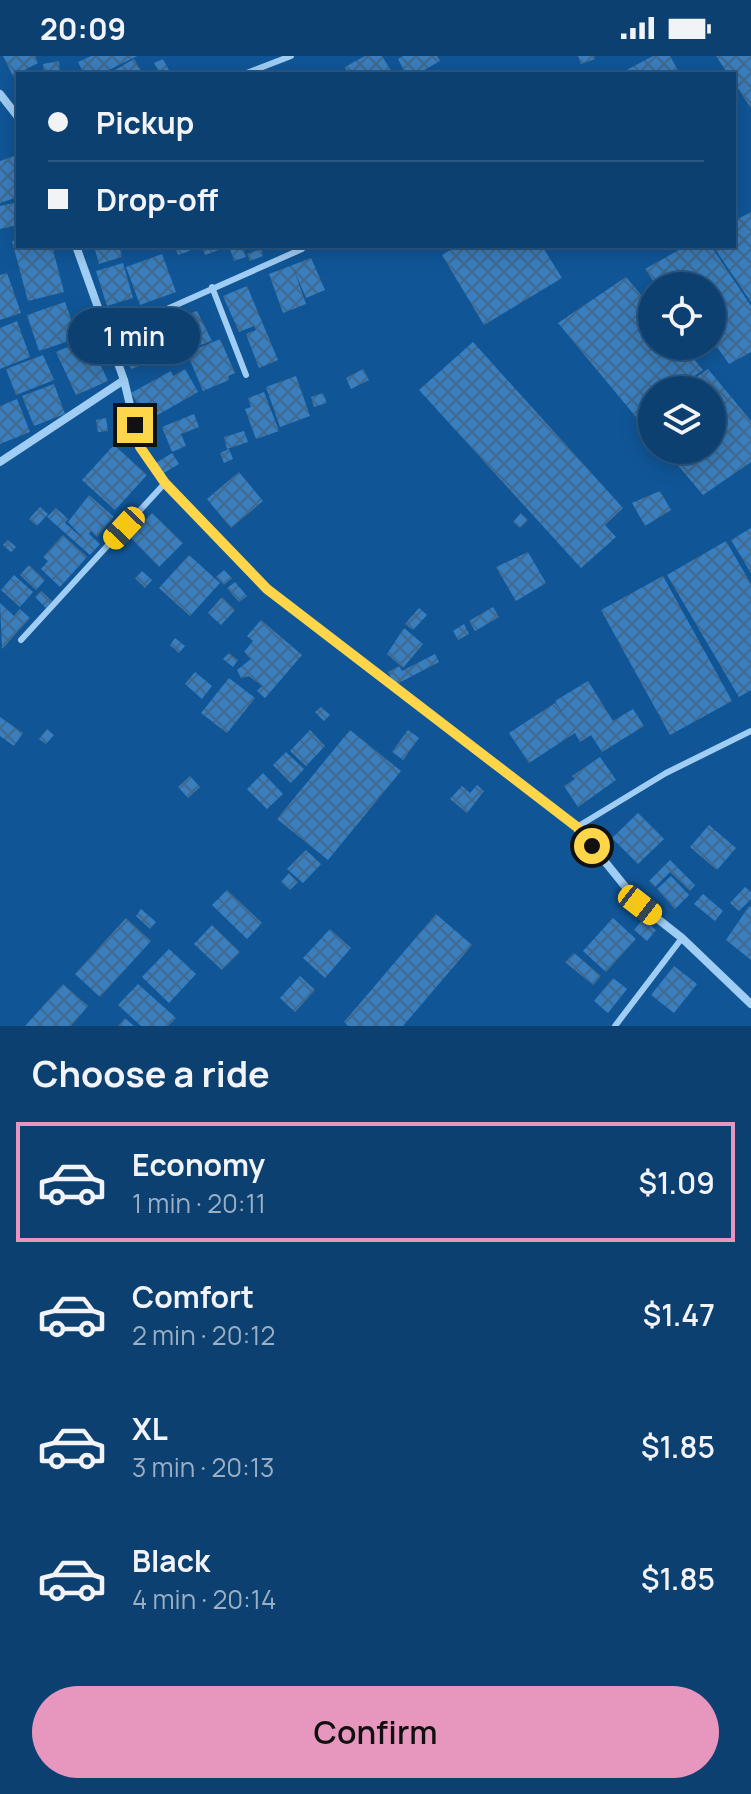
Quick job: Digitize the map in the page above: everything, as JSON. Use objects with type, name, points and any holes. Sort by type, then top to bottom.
[{"type":"street","points":[[0,94],[16,114]]},
{"type":"street","points":[[77,248],[124,380],[140,447],[165,483],[267,589],[577,827],[640,905],[682,938],[751,1004]]},
{"type":"street","points":[[0,462],[124,380]]},
{"type":"lane","points":[[249,72],[291,56]]},
{"type":"lane","points":[[115,357],[148,340],[158,313],[302,249]]},
{"type":"lane","points":[[212,287],[246,375]]},
{"type":"lane","points":[[21,640],[165,483]]},
{"type":"lane","points":[[577,827],[666,773],[751,731]]},
{"type":"lane","points":[[615,1026],[682,938]]},
{"type":"building","points":[[3,56],[35,56],[38,63],[13,76]]},
{"type":"building","points":[[91,56],[137,56],[105,72],[83,72],[78,62]]},
{"type":"building","points":[[365,56],[382,56],[392,72],[347,72],[345,67]]},
{"type":"building","points":[[403,56],[437,56],[440,61],[421,72],[405,72],[398,59]]},
{"type":"building","points":[[578,56],[594,56],[595,59],[581,64]]},
{"type":"building","points":[[653,56],[670,56],[679,72],[623,72]]},
{"type":"building","points":[[716,56],[751,56],[751,108],[736,86],[736,72],[727,72]]},
{"type":"building","points":[[134,59],[142,72],[111,72]]},
{"type":"building","points":[[163,59],[170,72],[159,72],[154,63]]},
{"type":"building","points":[[59,61],[60,72],[44,72],[43,64]]},
{"type":"building","points":[[14,156],[16,198],[0,203],[0,161]]},
{"type":"building","points":[[16,202],[16,225],[0,229],[0,206]]},
{"type":"building","points":[[751,212],[751,302],[714,248],[736,248],[736,220]]},
{"type":"building","points":[[16,240],[16,248],[53,248],[64,292],[28,301],[12,241]]},
{"type":"building","points":[[95,248],[120,248],[122,257],[99,264]]},
{"type":"building","points":[[176,248],[189,248],[190,251],[178,255]]},
{"type":"building","points":[[203,248],[224,248],[205,255]]},
{"type":"building","points":[[230,248],[243,248],[246,257],[234,261]]},
{"type":"building","points":[[454,248],[543,248],[562,278],[484,325],[442,255]]},
{"type":"building","points":[[682,248],[712,248],[751,306],[751,352],[729,364],[726,360],[726,272],[647,272],[645,269]]},
{"type":"building","points":[[261,249],[263,256],[250,261],[247,254]]},
{"type":"building","points":[[162,254],[176,292],[140,305],[126,267]]},
{"type":"building","points":[[311,258],[325,290],[306,298],[294,270],[306,304],[283,313],[269,274]]},
{"type":"building","points":[[123,263],[133,298],[107,306],[96,271]]},
{"type":"building","points":[[7,273],[21,313],[0,320],[0,275]]},
{"type":"building","points":[[626,277],[638,291],[638,360],[695,360],[703,370],[694,376],[638,376],[636,417],[558,323]]},
{"type":"building","points":[[247,286],[278,360],[259,368],[246,334],[256,330],[254,326],[239,332],[223,296]]},
{"type":"building","points":[[65,302],[78,338],[39,351],[27,315]]},
{"type":"building","points":[[197,311],[212,341],[183,351],[171,320]]},
{"type":"building","points":[[17,321],[30,357],[0,369],[0,328]]},
{"type":"building","points":[[88,338],[108,381],[76,395],[56,352]]},
{"type":"building","points":[[220,339],[235,373],[228,376],[229,380],[203,391],[187,353]]},
{"type":"building","points":[[473,342],[623,508],[605,525],[616,537],[581,568],[419,390]]},
{"type":"building","points":[[160,348],[164,360],[150,365],[145,354]]},
{"type":"building","points":[[43,355],[54,380],[16,395],[6,369]]},
{"type":"building","points":[[138,355],[142,365],[131,369],[128,359]]},
{"type":"building","points":[[185,369],[198,392],[147,421],[131,393],[171,371],[173,376]]},
{"type":"building","points":[[363,369],[369,380],[351,389],[346,378]]},
{"type":"building","points":[[708,369],[714,376],[698,376]]},
{"type":"building","points":[[296,376],[310,416],[280,427],[266,387]]},
{"type":"building","points":[[54,384],[65,414],[34,426],[22,396]]},
{"type":"building","points":[[726,391],[751,421],[751,462],[703,495],[677,464],[726,464]]},
{"type":"building","points":[[264,392],[279,431],[256,439],[245,409],[251,407],[248,398]]},
{"type":"building","points":[[323,393],[327,403],[314,407],[311,397]]},
{"type":"building","points":[[17,399],[30,432],[0,444],[0,406]]},
{"type":"building","points":[[194,414],[199,427],[181,434],[186,446],[172,452],[162,427]]},
{"type":"building","points":[[106,418],[108,431],[98,432],[96,420]]},
{"type":"building","points":[[244,431],[248,442],[227,449],[224,437]]},
{"type":"building","points":[[114,445],[147,475],[115,510],[82,480]]},
{"type":"building","points":[[229,449],[233,459],[224,463],[220,453]]},
{"type":"building","points":[[172,453],[179,464],[162,474],[156,463]]},
{"type":"building","points":[[239,472],[263,501],[231,528],[207,499]]},
{"type":"building","points":[[660,491],[671,510],[645,526],[632,503]]},
{"type":"building","points":[[89,495],[114,517],[97,537],[91,531],[89,534],[100,544],[90,555],[47,517],[56,508],[68,519],[65,523],[85,540],[68,522]]},
{"type":"building","points":[[40,507],[48,514],[37,526],[29,519]]},
{"type":"building","points":[[152,513],[183,543],[159,567],[129,536]]},
{"type":"building","points":[[521,513],[528,520],[520,528],[513,522]]},
{"type":"building","points":[[751,528],[751,573],[731,540]]},
{"type":"building","points":[[63,535],[87,557],[60,587],[41,569],[48,561],[43,557]]},
{"type":"building","points":[[8,540],[16,547],[11,552],[3,545]]},
{"type":"building","points":[[726,541],[751,584],[751,690],[739,697],[667,575]]},
{"type":"building","points":[[528,552],[546,583],[516,601],[496,567]]},
{"type":"building","points":[[189,555],[220,583],[190,616],[159,588]]},
{"type":"building","points":[[29,565],[45,580],[36,590],[20,575]]},
{"type":"building","points":[[224,570],[232,578],[224,585],[216,577]]},
{"type":"building","points":[[142,571],[152,580],[145,588],[135,578]]},
{"type":"building","points":[[14,575],[33,592],[20,607],[1,590]]},
{"type":"building","points":[[663,576],[732,701],[670,735],[601,610]]},
{"type":"building","points":[[235,582],[247,596],[239,602],[227,588]]},
{"type":"building","points":[[41,591],[52,601],[46,608],[35,597]]},
{"type":"building","points":[[222,597],[235,610],[221,625],[208,613]]},
{"type":"building","points":[[0,603],[14,616],[20,609],[30,618],[2,649]]},
{"type":"building","points":[[493,607],[499,617],[475,631],[469,621]]},
{"type":"building","points":[[419,608],[427,615],[413,630],[405,624]]},
{"type":"building","points":[[261,620],[302,655],[265,698],[257,691],[262,686],[249,676],[241,678],[237,670],[251,659],[244,652],[253,641],[247,636]]},
{"type":"building","points":[[464,624],[469,634],[458,640],[453,631]]},
{"type":"building","points":[[404,628],[423,644],[403,668],[387,654]]},
{"type":"building","points":[[175,638],[185,646],[179,653],[170,645]]},
{"type":"building","points":[[229,653],[238,660],[233,667],[223,659]]},
{"type":"building","points":[[435,654],[439,662],[395,685],[388,672],[399,666],[402,671]]},
{"type":"building","points":[[195,672],[212,686],[202,699],[185,684]]},
{"type":"building","points":[[229,678],[255,698],[227,733],[201,713]]},
{"type":"building","points":[[588,681],[613,721],[633,709],[644,726],[602,752],[591,735],[580,742],[575,733],[529,763],[509,733],[555,703],[565,717],[555,701]]},
{"type":"building","points":[[321,707],[330,715],[324,721],[315,712]]},
{"type":"building","points":[[0,717],[23,733],[14,746],[0,736]]},
{"type":"building","points":[[47,729],[54,735],[46,744],[39,739]]},
{"type":"building","points":[[310,730],[325,746],[306,766],[290,751]]},
{"type":"building","points":[[350,730],[401,771],[328,860],[277,819]]},
{"type":"building","points":[[408,730],[419,738],[403,760],[392,752]]},
{"type":"building","points":[[286,752],[304,769],[291,783],[273,765]]},
{"type":"building","points":[[600,757],[616,780],[578,807],[564,786],[575,779],[572,776]]},
{"type":"building","points":[[263,773],[283,794],[267,809],[247,789]]},
{"type":"building","points":[[190,776],[200,787],[188,798],[178,787]]},
{"type":"building","points":[[477,785],[484,791],[467,813],[450,799],[462,786],[470,793]]},
{"type":"building","points":[[638,813],[664,839],[638,864],[612,838]]},
{"type":"building","points":[[709,825],[736,848],[717,870],[690,847]]},
{"type":"building","points":[[306,850],[321,864],[303,883],[287,869]]},
{"type":"building","points":[[670,860],[695,885],[690,891],[670,872],[655,887],[649,881]]},
{"type":"building","points":[[289,873],[298,882],[290,890],[281,882]]},
{"type":"building","points":[[671,876],[689,895],[675,909],[657,889]]},
{"type":"building","points":[[745,887],[751,892],[751,899],[739,911],[730,903]]},
{"type":"building","points":[[227,890],[262,923],[247,939],[212,905]]},
{"type":"building","points":[[703,894],[723,911],[715,921],[694,904]]},
{"type":"building","points":[[751,907],[751,960],[726,940]]},
{"type":"building","points":[[141,909],[156,922],[150,929],[136,916]]},
{"type":"building","points":[[436,914],[472,945],[403,1026],[348,1026],[344,1022]]},
{"type":"building","points":[[126,918],[151,941],[100,997],[75,974]]},
{"type":"building","points":[[613,918],[636,939],[606,972],[583,951]]},
{"type":"building","points":[[643,919],[656,930],[647,941],[634,930]]},
{"type":"building","points":[[212,925],[240,952],[222,970],[194,944]]},
{"type":"building","points":[[330,929],[351,948],[325,978],[303,958]]},
{"type":"building","points":[[169,949],[196,974],[169,1003],[142,977]]},
{"type":"building","points":[[574,953],[601,976],[593,985],[565,962]]},
{"type":"building","points":[[674,966],[697,984],[674,1013],[651,995]]},
{"type":"building","points":[[300,976],[315,990],[295,1012],[280,998]]},
{"type":"building","points":[[613,978],[627,989],[608,1013],[594,1001]]},
{"type":"building","points":[[63,984],[88,1006],[71,1026],[25,1026]]},
{"type":"building","points":[[138,984],[176,1018],[168,1026],[141,1026],[118,1005]]},
{"type":"building","points":[[125,1018],[134,1026],[118,1026]]},
{"type":"route","points":[[135,425],[140,447],[165,483],[177,492],[267,589],[577,827],[592,846]]}]
